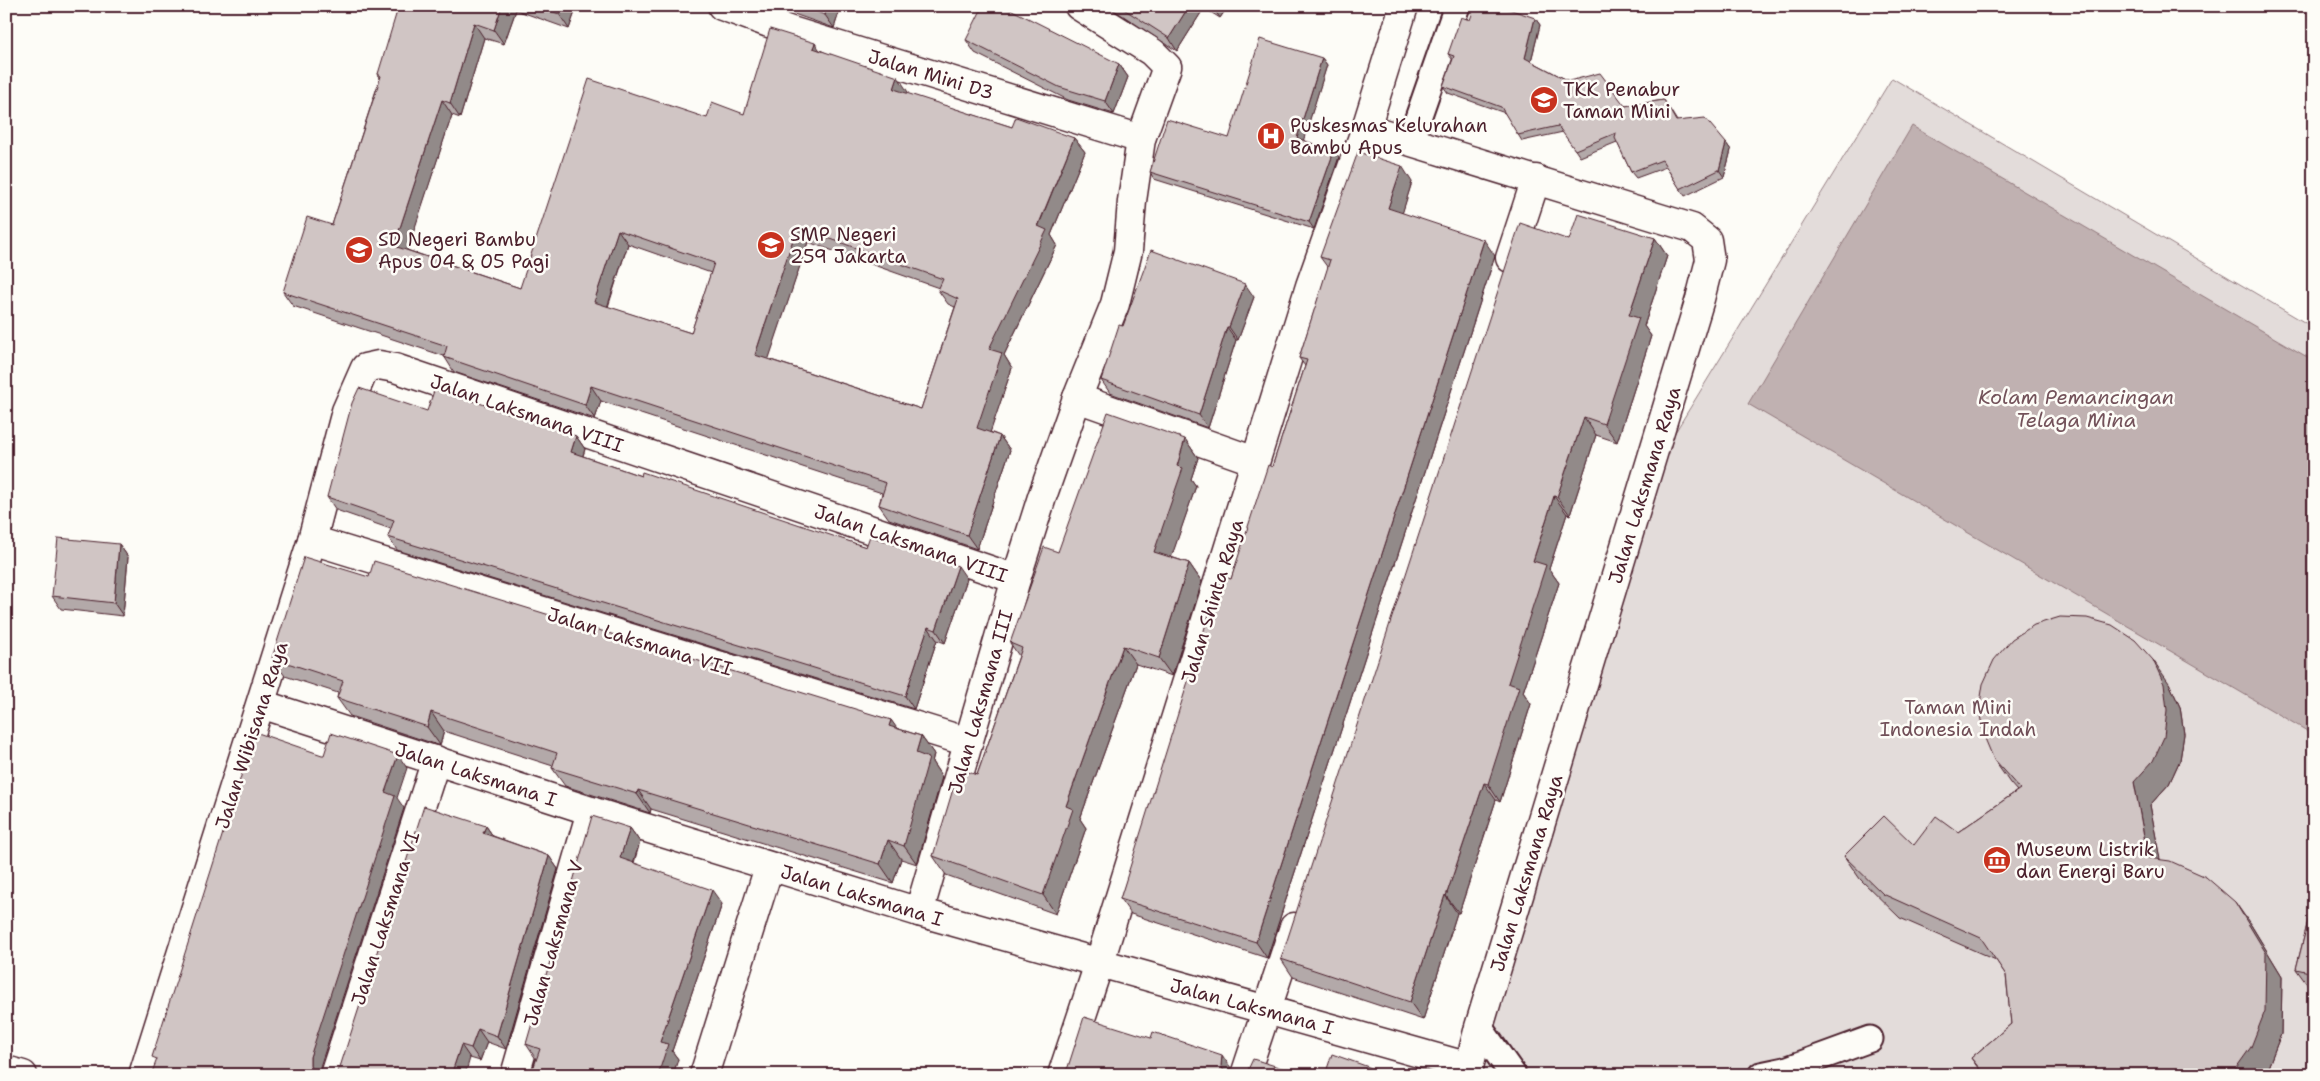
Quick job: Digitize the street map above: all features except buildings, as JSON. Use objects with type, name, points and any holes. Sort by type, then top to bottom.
[{"type":"street","name":"Jalan Mini D3","points":[[722,6],[791,31],[1141,139]]},
{"type":"street","name":"Jalan Laksmana VIII","points":[[394,368],[1016,579],[1077,398],[1116,304],[1128,251],[1132,201],[1141,139],[1167,67],[1152,52],[1080,6]]},
{"type":"street","name":"Jalan Shinta Raya","points":[[1062,1075],[1099,964],[1310,286],[1366,128],[1404,6]]},
{"type":"street","name":"Jalan Laksmana Raya","points":[[1366,128],[1536,178],[1692,228],[1707,240],[1710,260],[1700,299],[1479,1028],[1468,1071]]},
{"type":"street","points":[[1502,282],[1536,178]]},
{"type":"street","name":"Jalan Wibisana Raya","points":[[143,1075],[312,540],[346,411],[364,368],[371,365],[394,368]]},
{"type":"street","points":[[1077,398],[1255,460]]},
{"type":"street","name":"Jalan Laksmana VII","points":[[312,540],[968,742]]},
{"type":"street","name":"Jalan Laksmana III","points":[[919,912],[1016,579]]},
{"type":"street","name":"Jalan Laksmana I","points":[[261,704],[770,867],[1099,964],[1267,1009],[1468,1071]]},
{"type":"street","name":"Jalan Laksmana VI","points":[[334,1075],[436,760]]},
{"type":"street","name":"Jalan Laksmana V","points":[[515,1075],[591,811]]},
{"type":"street","points":[[704,1075],[770,867]]},
{"type":"street","points":[[1245,1075],[1301,905]]},
{"type":"street","points":[[6,1070],[23,1075]]},
{"type":"lane","points":[[1410,142],[1457,6]]},
{"type":"lane","points":[[1479,1028],[1513,1075]]},
{"type":"lane","points":[[1761,1075],[1785,1070],[1870,1039]]},
{"type":"green space","name":"Taman Mini Indonesia Indah","points":[[1892,78],[2314,328],[2314,1075],[1476,1075],[1671,439]]},
{"type":"water","name":"Kolam Pemancingan Telaga Mina","points":[[1912,126],[2314,361],[2314,735],[1748,404]]},
{"type":"place","name":"TKK Penabur Taman Mini","points":[[1544,100]]},
{"type":"place","name":"Puskesmas Kelurahan Bambu Apus","points":[[1271,136]]},
{"type":"place","name":"SMP Negeri 259 Jakarta","points":[[771,245]]},
{"type":"place","name":"SD Negeri Bambu Apus 04 & 05 Pagi","points":[[359,250]]},
{"type":"place","name":"Museum Listrik dan Energi Baru","points":[[1997,860]]}]
